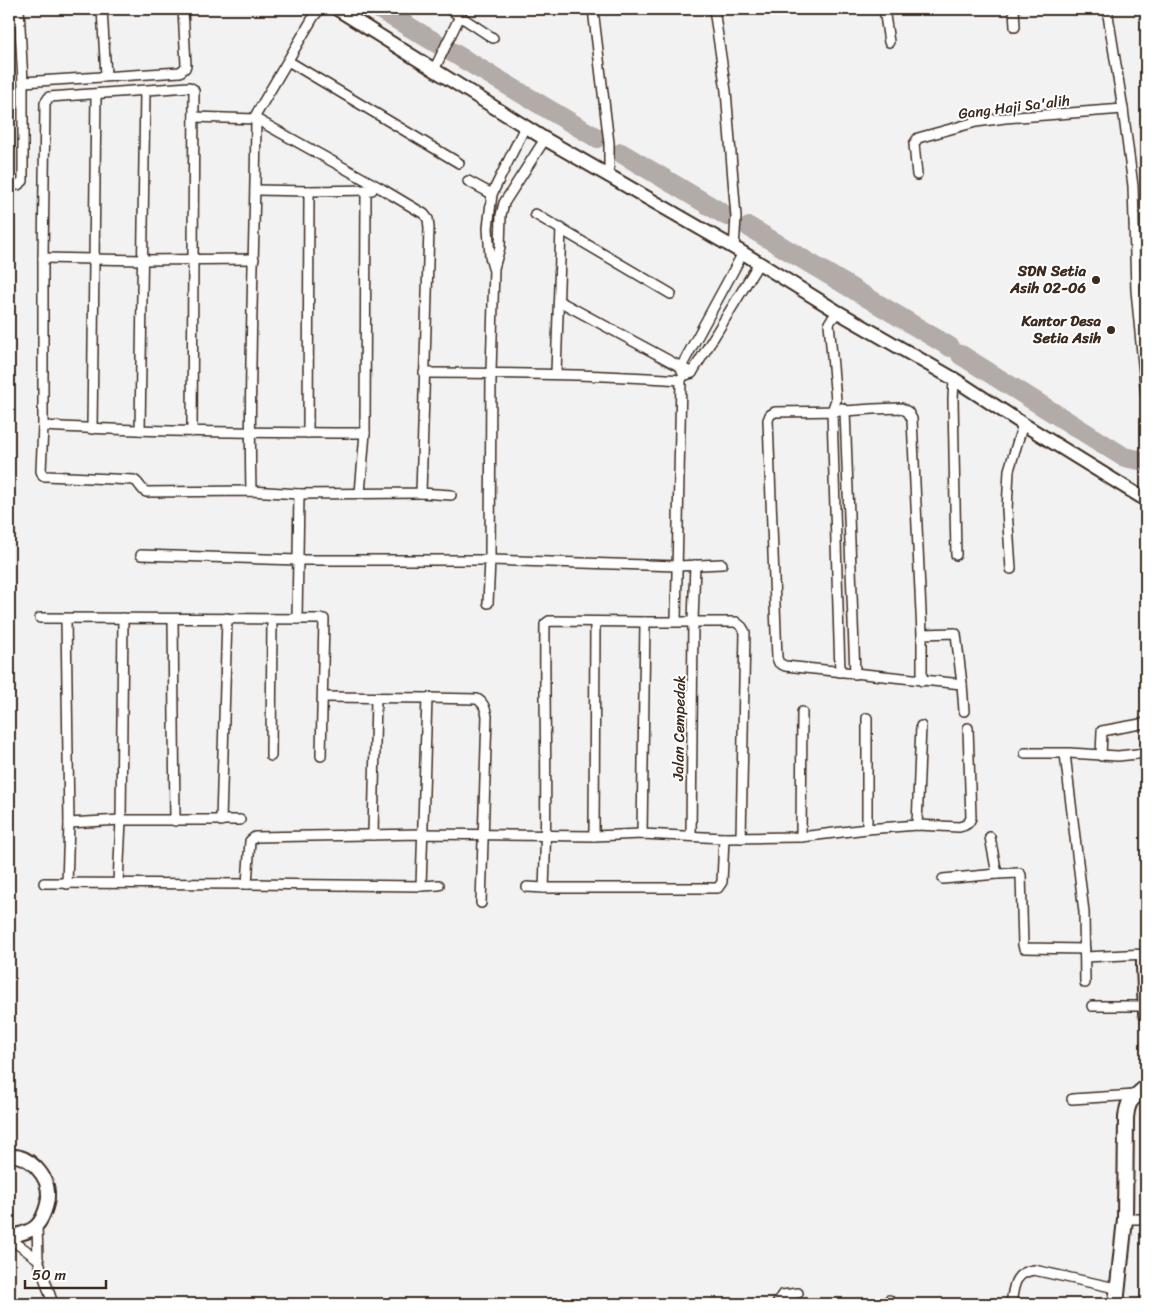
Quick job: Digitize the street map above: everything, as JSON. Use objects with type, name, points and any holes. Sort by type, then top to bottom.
[{"type":"main road","points":[[1146,955],[1144,960],[1146,1009]]},
{"type":"main road","points":[[1116,1304],[1125,1218],[1127,1107],[1140,1091]]},
{"type":"street","points":[[9,186],[18,185],[23,181],[23,82],[19,9]]},
{"type":"street","points":[[102,9],[106,76]]},
{"type":"street","points":[[23,82],[178,72],[183,70],[186,65],[183,9]]},
{"type":"street","points":[[251,491],[249,433],[256,190],[255,118],[314,16],[320,9]]},
{"type":"street","points":[[337,9],[545,139],[739,251],[838,312],[954,379],[1146,500]]},
{"type":"street","points":[[449,9],[493,38]]},
{"type":"street","points":[[593,9],[609,143],[609,176]]},
{"type":"street","points":[[676,621],[684,374],[739,251],[735,232],[736,217],[726,91],[714,9]]},
{"type":"street","points":[[884,9],[889,42]]},
{"type":"street","points":[[1014,9],[1015,27]]},
{"type":"street","points":[[1107,9],[1133,186],[1136,290],[1146,396]]},
{"type":"street","points":[[434,70],[460,16]]},
{"type":"street","points":[[288,61],[459,163]]},
{"type":"street","points":[[192,432],[194,91],[190,87],[49,98],[46,101],[43,258],[43,426],[41,471],[43,476],[134,480],[146,492],[251,491],[299,494],[421,493],[451,495]]},
{"type":"street","points":[[140,430],[145,91]]},
{"type":"street","points":[[92,428],[96,95]]},
{"type":"street","name":"Gang Haji Sa'alih","points":[[918,176],[914,144],[918,138],[976,122],[1122,109]]},
{"type":"street","points":[[194,117],[255,118],[382,189],[424,214],[429,221],[421,493]]},
{"type":"street","points":[[494,268],[490,257],[488,228],[492,194],[525,127]]},
{"type":"street","points":[[488,603],[494,268],[500,247],[501,215],[504,203],[545,139]]},
{"type":"street","points":[[468,181],[492,194]]},
{"type":"street","points":[[256,190],[382,189]]},
{"type":"street","points":[[360,493],[365,433],[366,190]]},
{"type":"street","points":[[308,433],[309,191]]},
{"type":"street","points":[[535,214],[671,294]]},
{"type":"street","points":[[556,373],[561,228]]},
{"type":"street","points":[[43,258],[142,260],[254,259]]},
{"type":"street","points":[[684,374],[719,327],[759,263]]},
{"type":"street","points":[[559,300],[684,374]]},
{"type":"street","points":[[838,312],[829,323],[836,400],[832,411],[840,672]]},
{"type":"street","points":[[708,318],[719,327]]},
{"type":"street","points":[[424,374],[491,372],[684,374]]},
{"type":"street","points":[[954,379],[956,555]]},
{"type":"street","points":[[836,400],[845,411],[855,674]]},
{"type":"street","points":[[922,681],[922,634],[912,419],[908,412],[901,408],[775,412],[768,420],[777,658],[779,663],[785,666],[922,681],[962,684]]},
{"type":"street","points":[[1011,569],[1007,510],[1009,470],[1023,424]]},
{"type":"street","points":[[43,426],[192,432],[365,433]]},
{"type":"street","points":[[297,619],[299,494]]},
{"type":"street","points":[[836,544],[850,544]]},
{"type":"street","points":[[141,555],[298,560],[490,560],[678,566],[722,564]]},
{"type":"street","name":"Jalan Cempedak","points":[[691,836],[695,565]]},
{"type":"street","points":[[40,618],[324,619],[321,756]]},
{"type":"street","points":[[66,618],[69,823],[67,884]]},
{"type":"street","points":[[118,883],[123,618]]},
{"type":"street","points":[[221,821],[227,618]]},
{"type":"street","points":[[173,619],[175,821]]},
{"type":"street","points":[[271,756],[272,619]]},
{"type":"street","points":[[544,888],[547,836],[544,689],[545,624],[549,621],[736,622],[742,627],[745,632],[741,838]]},
{"type":"street","points":[[594,836],[595,622]]},
{"type":"street","points":[[642,834],[645,622]]},
{"type":"street","points":[[922,634],[956,634],[964,711]]},
{"type":"street","points":[[322,697],[476,699],[482,702],[487,716],[481,903]]},
{"type":"street","points":[[372,835],[376,698]]},
{"type":"street","points":[[422,886],[427,698]]},
{"type":"street","points":[[801,838],[802,712]]},
{"type":"street","points":[[867,718],[867,830]]},
{"type":"street","points":[[1101,756],[1102,730],[1146,723]]},
{"type":"street","points":[[917,825],[921,726]]},
{"type":"street","points":[[248,884],[250,841],[255,837],[422,834],[547,836],[642,834],[724,838],[801,838],[917,825],[964,826],[971,818],[968,728]]},
{"type":"street","points":[[1024,753],[1118,756],[1146,753]]},
{"type":"street","points":[[1065,754],[1084,912],[1086,983]]},
{"type":"street","points":[[69,823],[120,820],[240,820]]},
{"type":"street","points":[[990,837],[997,874]]},
{"type":"street","points":[[527,887],[718,888],[722,882],[724,838]]},
{"type":"street","points":[[943,879],[1019,873],[1021,875],[1022,945],[1024,948],[1146,955]]},
{"type":"street","points":[[44,883],[440,885]]},
{"type":"street","points":[[1092,1006],[1146,1009]]},
{"type":"street","points":[[1072,1099],[1140,1091]]},
{"type":"street","points":[[9,1155],[29,1161],[40,1170],[46,1182],[48,1196],[44,1214],[37,1226],[26,1233],[9,1238]]},
{"type":"street","points":[[1125,1218],[1146,1219]]},
{"type":"street","points":[[37,1226],[38,1259],[52,1303]]},
{"type":"street","points":[[9,1238],[38,1259]]},
{"type":"street","points":[[1011,1304],[1014,1282],[1024,1272],[1034,1270],[1111,1288]]},
{"type":"street","points":[[777,1304],[782,1295],[798,1293]]},
{"type":"waterway","points":[[379,9],[597,138]]},
{"type":"waterway","points":[[621,153],[727,216]]},
{"type":"waterway","points":[[749,227],[950,347]]},
{"type":"waterway","points":[[961,355],[1124,457],[1144,461]]},
{"type":"place","name":"SDN Setia Asih 02-06","points":[[1096,280]]},
{"type":"place","name":"Kantor Desa Setia Asih","points":[[1111,330]]}]
